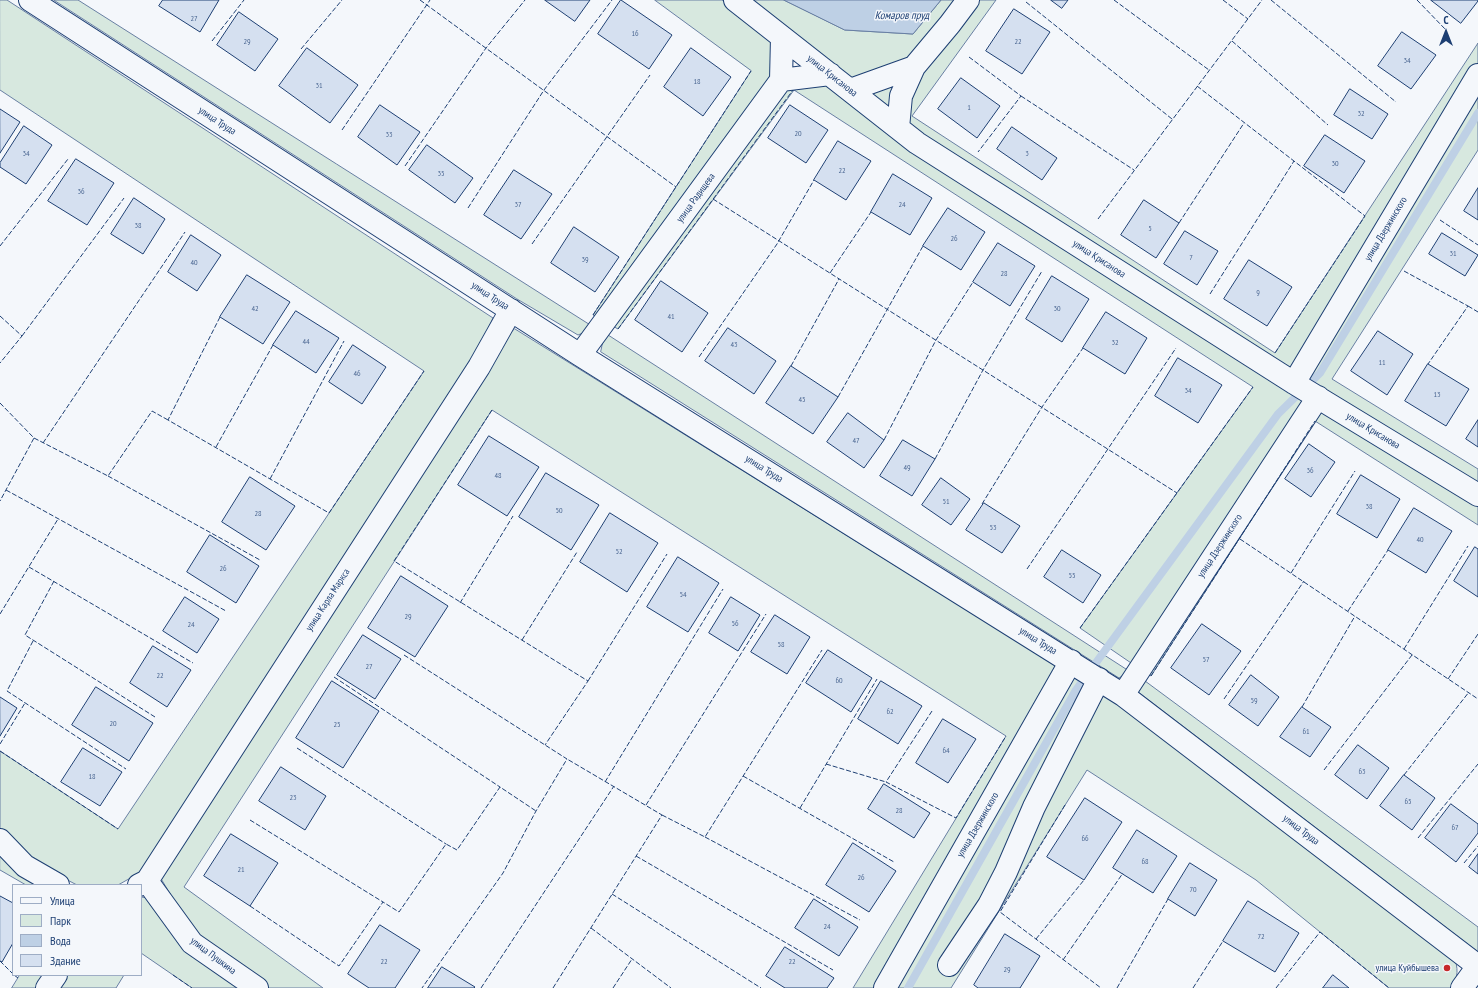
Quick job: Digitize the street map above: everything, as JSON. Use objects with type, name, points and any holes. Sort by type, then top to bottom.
[{"type":"street","name":"улица Труда","points":[[30,0],[580,355],[1071,661],[1123,695],[1478,966]]},
{"type":"street","name":"улица Крисанова","points":[[735,0],[917,143],[1294,383],[1478,495]]},
{"type":"street","points":[[898,128],[901,96],[914,67],[968,0]]},
{"type":"street","points":[[782,36],[782,80],[830,74]]},
{"type":"street","points":[[850,90],[914,67]]},
{"type":"street","name":"улица Дзержинского","points":[[1294,383],[1478,75]]},
{"type":"street","name":"улица Радищева","points":[[580,355],[782,80]]},
{"type":"street","name":"улица Карла Маркса","points":[[143,883],[479,367],[511,310]]},
{"type":"street","name":"улица Дзержинского","points":[[1123,695],[1318,397]]},
{"type":"street","name":"улица Дзержинского","points":[[885,988],[1071,661]]},
{"type":"street","points":[[949,965],[988,905],[1006,872],[1034,807],[1099,679]]},
{"type":"street","points":[[0,840],[25,866],[56,884]]},
{"type":"street","name":"улица Пушкина","points":[[143,883],[192,943],[257,988]]},
{"type":"street","points":[[1462,988],[1478,966]]},
{"type":"street","points":[[48,988],[55,976]]},
{"type":"green space","points":[[0,0],[7,0],[493,318],[471,364],[143,871],[120,884],[75,884],[33,862],[0,828],[0,751],[118,829],[424,371],[0,90]]},
{"type":"green space","points":[[54,0],[78,0],[595,328],[578,335],[517,299]]},
{"type":"green space","points":[[655,0],[722,0],[772,39],[774,78],[601,320],[593,315],[751,71]]},
{"type":"green space","points":[[748,0],[784,0],[845,30],[913,34],[941,0],[961,0],[907,62],[854,78],[844,76]]},
{"type":"green space","points":[[973,0],[996,0],[912,116],[1275,353],[1478,43],[1478,64],[1290,374],[903,124],[905,96]]},
{"type":"green space","points":[[829,81],[1307,398],[1134,665],[1080,628],[1253,387],[794,90],[618,329],[611,325],[786,86]]},
{"type":"green space","points":[[898,81],[891,115],[861,93]]},
{"type":"green space","points":[[1478,85],[1478,150],[1332,379],[1478,469],[1478,488],[1303,382]]},
{"type":"green space","points":[[515,329],[1055,665],[1055,679],[880,988],[853,988],[1006,736],[492,410],[184,887],[323,988],[267,988],[196,937],[160,877],[500,343]]},
{"type":"green space","points":[[605,333],[1129,671],[1119,678],[601,352]]},
{"type":"green space","points":[[1320,406],[1478,502],[1478,525],[1315,421],[1151,676],[1145,672]]},
{"type":"green space","points":[[1075,676],[1102,693],[1454,956],[1457,976],[1451,988],[1389,988],[1256,880],[1087,770],[951,988],[890,988]]},
{"type":"green space","points":[[1141,678],[1478,927],[1478,952],[1137,691]]},
{"type":"green space","points":[[0,848],[47,884],[24,884],[0,870]]},
{"type":"green space","points":[[142,897],[149,898],[246,988],[192,988],[142,954]]},
{"type":"green space","points":[[19,976],[49,976],[42,988],[12,988]]},
{"type":"green space","points":[[63,976],[123,976],[116,988],[54,988]]},
{"type":"water","name":"Комаров пруд","points":[[784,0],[941,0],[913,34],[845,30]]},
{"type":"building","points":[[163,0],[219,0],[200,32],[159,6]]},
{"type":"building","points":[[545,0],[590,0],[575,21]]},
{"type":"building","points":[[621,0],[672,35],[649,69],[598,34]]},
{"type":"building","points":[[1051,0],[1068,0],[1062,8]]},
{"type":"building","points":[[1431,0],[1478,0],[1478,1],[1461,23]]},
{"type":"building","points":[[1014,9],[1050,32],[1022,74],[986,51]]},
{"type":"building","points":[[239,12],[278,39],[255,71],[217,45]]},
{"type":"building","points":[[1402,32],[1436,55],[1411,89],[1378,66]]},
{"type":"building","points":[[307,48],[358,85],[330,123],[279,86]]},
{"type":"building","points":[[691,48],[731,77],[703,116],[664,87]]},
{"type":"building","points":[[961,78],[1000,106],[977,138],[938,109]]},
{"type":"building","points":[[1350,89],[1388,114],[1372,139],[1334,115]]},
{"type":"building","points":[[380,105],[420,132],[397,165],[358,137]]},
{"type":"building","points":[[790,105],[828,130],[806,163],[768,138]]},
{"type":"building","points":[[0,109],[20,122],[0,153]]},
{"type":"building","points":[[24,126],[52,145],[26,184],[0,167],[0,163]]},
{"type":"building","points":[[1012,127],[1057,158],[1042,180],[997,149]]},
{"type":"building","points":[[1325,135],[1365,161],[1344,193],[1304,166]]},
{"type":"building","points":[[838,141],[871,161],[846,200],[814,180]]},
{"type":"building","points":[[427,145],[473,178],[455,203],[409,170]]},
{"type":"building","points":[[76,159],[114,183],[87,225],[48,201]]},
{"type":"building","points":[[514,170],[552,194],[521,239],[484,215]]},
{"type":"building","points":[[893,174],[932,198],[910,235],[871,212]]},
{"type":"building","points":[[1478,188],[1478,220],[1464,211]]},
{"type":"building","points":[[134,198],[165,219],[143,254],[111,234]]},
{"type":"building","points":[[1144,200],[1179,223],[1156,258],[1121,235]]},
{"type":"building","points":[[948,208],[985,232],[961,270],[923,246]]},
{"type":"building","points":[[574,227],[619,257],[595,292],[551,263]]},
{"type":"building","points":[[1185,231],[1218,251],[1197,285],[1164,264]]},
{"type":"building","points":[[1442,233],[1478,255],[1465,276],[1429,254]]},
{"type":"building","points":[[191,235],[221,255],[197,291],[168,272]]},
{"type":"building","points":[[998,243],[1035,266],[1010,306],[973,282]]},
{"type":"building","points":[[1249,260],[1292,287],[1267,326],[1224,299]]},
{"type":"building","points":[[247,275],[290,302],[263,344],[220,317]]},
{"type":"building","points":[[1052,276],[1089,299],[1062,342],[1026,319]]},
{"type":"building","points":[[661,281],[708,313],[682,352],[635,320]]},
{"type":"building","points":[[296,311],[339,338],[316,373],[273,345]]},
{"type":"building","points":[[1106,312],[1147,338],[1125,374],[1083,348]]},
{"type":"building","points":[[728,328],[776,361],[754,394],[705,361]]},
{"type":"building","points":[[1378,331],[1413,354],[1387,395],[1351,371]]},
{"type":"building","points":[[353,345],[386,367],[362,404],[329,382]]},
{"type":"building","points":[[1178,358],[1222,385],[1198,423],[1155,396]]},
{"type":"building","points":[[1428,364],[1469,389],[1446,426],[1405,401]]},
{"type":"building","points":[[791,366],[838,397],[813,434],[766,403]]},
{"type":"building","points":[[848,413],[884,440],[864,468],[827,442]]},
{"type":"building","points":[[1478,420],[1478,447],[1466,439]]},
{"type":"building","points":[[489,436],[539,467],[507,516],[458,485]]},
{"type":"building","points":[[903,440],[935,459],[912,496],[880,476]]},
{"type":"building","points":[[1309,444],[1335,462],[1311,497],[1285,479]]},
{"type":"building","points":[[546,473],[599,505],[571,550],[519,517]]},
{"type":"building","points":[[1361,475],[1400,499],[1377,538],[1337,514]]},
{"type":"building","points":[[250,477],[295,506],[266,550],[222,522]]},
{"type":"building","points":[[941,478],[970,499],[951,525],[922,505]]},
{"type":"building","points":[[984,503],[1020,526],[1002,553],[966,530]]},
{"type":"building","points":[[1414,508],[1452,531],[1426,573],[1388,550]]},
{"type":"building","points":[[610,513],[658,543],[627,592],[580,562]]},
{"type":"building","points":[[210,535],[259,566],[236,603],[187,572]]},
{"type":"building","points":[[1475,547],[1478,549],[1478,597],[1454,581]]},
{"type":"building","points":[[1062,550],[1101,575],[1083,603],[1044,577]]},
{"type":"building","points":[[678,557],[719,583],[688,632],[647,607]]},
{"type":"building","points":[[401,576],[448,606],[415,657],[368,628]]},
{"type":"building","points":[[185,597],[219,619],[197,653],[163,631]]},
{"type":"building","points":[[731,597],[760,615],[738,651],[709,633]]},
{"type":"building","points":[[775,615],[810,637],[787,674],[751,652]]},
{"type":"building","points":[[1202,624],[1241,651],[1209,695],[1171,668]]},
{"type":"building","points":[[363,635],[401,659],[375,699],[337,675]]},
{"type":"building","points":[[153,646],[191,670],[167,707],[130,683]]},
{"type":"building","points":[[828,650],[872,678],[851,712],[806,683]]},
{"type":"building","points":[[1251,675],[1279,697],[1258,726],[1229,705]]},
{"type":"building","points":[[332,681],[379,711],[343,768],[296,738]]},
{"type":"building","points":[[881,681],[922,706],[898,744],[858,719]]},
{"type":"building","points":[[96,687],[153,723],[129,761],[72,725]]},
{"type":"building","points":[[0,697],[17,708],[0,736]]},
{"type":"building","points":[[1302,707],[1331,727],[1310,757],[1280,737]]},
{"type":"building","points":[[943,719],[976,739],[948,783],[916,763]]},
{"type":"building","points":[[1358,745],[1389,768],[1367,799],[1335,775]]},
{"type":"building","points":[[83,748],[122,772],[100,806],[61,782]]},
{"type":"building","points":[[281,767],[326,796],[305,830],[259,801]]},
{"type":"building","points":[[1404,775],[1435,798],[1412,830],[1380,806]]},
{"type":"building","points":[[884,784],[930,813],[914,838],[868,809]]},
{"type":"building","points":[[1085,798],[1122,822],[1084,880],[1047,857]]},
{"type":"building","points":[[1451,804],[1478,824],[1478,833],[1456,862],[1425,838]]},
{"type":"building","points":[[1137,830],[1177,856],[1153,893],[1113,868]]},
{"type":"building","points":[[231,834],[278,863],[250,906],[204,876]]},
{"type":"building","points":[[853,843],[896,871],[869,912],[826,885]]},
{"type":"building","points":[[1478,854],[1478,874],[1469,867]]},
{"type":"building","points":[[1190,863],[1217,880],[1195,916],[1168,899]]},
{"type":"building","points":[[0,896],[12,902],[12,945],[2,962],[0,961]]},
{"type":"building","points":[[814,899],[858,927],[839,956],[795,928]]},
{"type":"building","points":[[1248,901],[1299,933],[1275,972],[1223,941]]},
{"type":"building","points":[[380,925],[420,950],[395,988],[369,988],[348,974]]},
{"type":"building","points":[[1005,934],[1040,956],[1020,988],[978,988],[974,985]]},
{"type":"building","points":[[785,947],[834,978],[827,988],[785,988],[766,976]]},
{"type":"building","points":[[442,967],[475,987],[428,988]]},
{"type":"building","points":[[1333,975],[1349,988],[1323,988]]},
{"type":"waterway","points":[[908,988],[1076,690],[1278,414],[1320,373],[1478,113]]},
{"type":"fence","points":[[212,41],[244,0]]},
{"type":"fence","points":[[301,49],[342,0]]},
{"type":"fence","points":[[420,0],[676,187]]},
{"type":"fence","points":[[342,130],[430,0]]},
{"type":"fence","points":[[405,166],[486,48],[525,0]]},
{"type":"fence","points":[[468,208],[544,90],[612,0]]},
{"type":"fence","points":[[1114,0],[1209,70]]},
{"type":"fence","points":[[1223,0],[1248,19]]},
{"type":"fence","points":[[1098,219],[1262,0]]},
{"type":"fence","points":[[1271,0],[1396,102]]},
{"type":"fence","points":[[1417,0],[1446,30]]},
{"type":"fence","points":[[1026,2],[1172,119]]},
{"type":"fence","points":[[1232,41],[1328,125]]},
{"type":"fence","points":[[969,57],[1021,96],[978,152]]},
{"type":"fence","points":[[593,315],[751,71]]},
{"type":"fence","points":[[532,244],[650,75]]},
{"type":"fence","points":[[1197,86],[1365,216],[1275,353]]},
{"type":"fence","points":[[618,329],[793,90]]},
{"type":"fence","points":[[1021,96],[1134,170]]},
{"type":"fence","points":[[1179,223],[1244,123]]},
{"type":"fence","points":[[0,246],[68,159]]},
{"type":"fence","points":[[1210,294],[1294,161]]},
{"type":"fence","points":[[699,357],[777,244],[814,180]]},
{"type":"fence","points":[[22,336],[124,198]]},
{"type":"fence","points":[[713,199],[1177,493]]},
{"type":"fence","points":[[830,273],[871,212]]},
{"type":"fence","points":[[1440,220],[1478,245]]},
{"type":"fence","points":[[43,443],[185,232]]},
{"type":"fence","points":[[838,397],[923,246]]},
{"type":"fence","points":[[935,459],[983,370],[1042,271]]},
{"type":"fence","points":[[1404,271],[1468,306],[1428,364]]},
{"type":"fence","points":[[791,366],[839,279]]},
{"type":"fence","points":[[884,440],[936,340],[973,282]]},
{"type":"fence","points":[[1468,306],[1478,312]]},
{"type":"fence","points":[[0,316],[22,336],[0,363]]},
{"type":"fence","points":[[220,317],[168,420],[329,513],[424,371]]},
{"type":"fence","points":[[270,479],[344,341]]},
{"type":"fence","points":[[216,447],[273,345]]},
{"type":"fence","points":[[982,504],[1042,407],[1083,348]]},
{"type":"fence","points":[[1027,569],[1176,348]]},
{"type":"fence","points":[[1080,628],[1253,387]]},
{"type":"fence","points":[[0,403],[34,438],[0,501]]},
{"type":"fence","points":[[492,410],[394,561],[588,681],[545,745]]},
{"type":"fence","points":[[34,438],[108,476],[152,411],[168,420]]},
{"type":"fence","points":[[1151,676],[1315,421]]},
{"type":"fence","points":[[1291,573],[1355,471]]},
{"type":"fence","points":[[108,476],[260,560]]},
{"type":"fence","points":[[6,490],[226,611]]},
{"type":"fence","points":[[460,603],[513,516]]},
{"type":"fence","points":[[0,614],[58,519]]},
{"type":"fence","points":[[1240,539],[1478,699]]},
{"type":"fence","points":[[1404,649],[1468,546]]},
{"type":"fence","points":[[1348,611],[1388,550]]},
{"type":"fence","points":[[522,640],[577,552]]},
{"type":"fence","points":[[588,681],[667,554]]},
{"type":"fence","points":[[29,567],[193,663]]},
{"type":"fence","points":[[54,581],[25,635],[155,717]]},
{"type":"fence","points":[[1224,699],[1304,581]]},
{"type":"fence","points":[[605,782],[723,589]]},
{"type":"fence","points":[[646,805],[766,614]]},
{"type":"fence","points":[[1302,707],[1355,616]]},
{"type":"fence","points":[[1448,679],[1478,634]]},
{"type":"fence","points":[[33,641],[7,691],[126,769]]},
{"type":"fence","points":[[662,815],[705,837],[822,650]]},
{"type":"fence","points":[[404,655],[567,759],[536,811],[503,873],[422,988]]},
{"type":"fence","points":[[1324,770],[1412,655]]},
{"type":"fence","points":[[334,677],[500,787]]},
{"type":"fence","points":[[800,808],[877,679]]},
{"type":"fence","points":[[1404,775],[1469,692]]},
{"type":"fence","points":[[0,744],[25,703]]},
{"type":"fence","points":[[932,711],[886,782],[956,818],[1006,736]]},
{"type":"fence","points":[[297,748],[446,844]]},
{"type":"fence","points":[[0,751],[118,829]]},
{"type":"fence","points":[[553,988],[662,815],[567,759]]},
{"type":"fence","points":[[826,764],[886,782]]},
{"type":"fence","points":[[1418,838],[1478,764]]},
{"type":"fence","points":[[743,776],[894,862]]},
{"type":"fence","points":[[481,988],[614,786]]},
{"type":"fence","points":[[250,906],[339,966],[383,902],[399,912],[446,844],[457,850],[500,787],[536,811]]},
{"type":"fence","points":[[1065,805],[1000,912],[1101,988]]},
{"type":"fence","points":[[250,820],[383,902]]},
{"type":"fence","points":[[705,837],[860,920]]},
{"type":"fence","points":[[1464,863],[1478,846]]},
{"type":"fence","points":[[636,856],[833,970]]},
{"type":"fence","points":[[1063,960],[1123,873]]},
{"type":"fence","points":[[1036,939],[1084,880]]},
{"type":"fence","points":[[612,894],[761,988]]},
{"type":"fence","points":[[1117,988],[1168,899]]},
{"type":"fence","points":[[591,928],[671,988]]},
{"type":"fence","points":[[1276,988],[1320,932],[1389,988]]},
{"type":"fence","points":[[1193,988],[1223,941]]},
{"type":"fence","points":[[613,988],[632,959]]},
{"type":"fence","points":[[0,961],[12,973]]},
{"type":"fence","points":[[173,975],[192,988]]},
{"type":"place","name":"улица Куйбышева","points":[[1447,968]]}]
